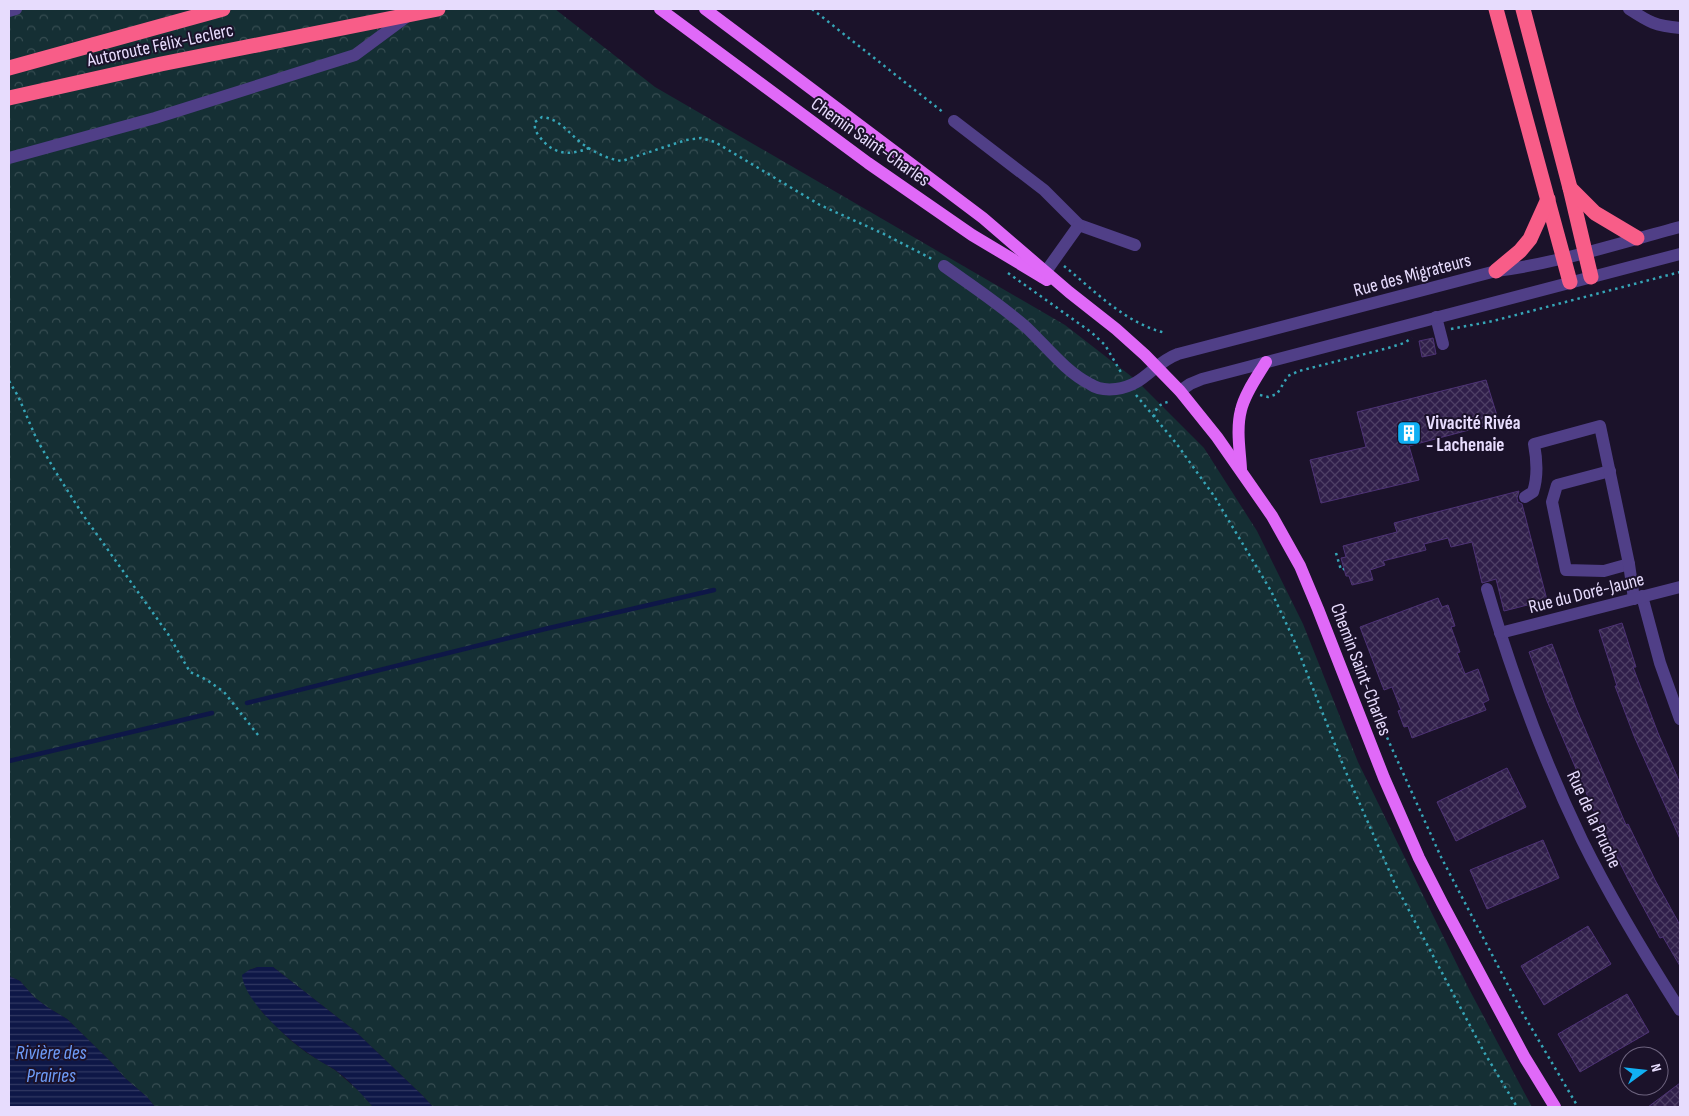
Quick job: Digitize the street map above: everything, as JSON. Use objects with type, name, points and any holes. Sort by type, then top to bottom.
[{"type":"highway","name":"Autoroute Félix-Leclerc","points":[[9,68],[223,9]]},
{"type":"highway","name":"Autoroute Félix-Leclerc","points":[[9,98],[127,71],[438,9]]},
{"type":"highway","points":[[1496,9],[1570,282]]},
{"type":"highway","points":[[1523,9],[1570,188],[1591,277]]},
{"type":"highway","points":[[1570,188],[1595,213],[1637,238]]},
{"type":"highway","points":[[1496,271],[1530,240],[1548,199]]},
{"type":"main road","name":"Chemin Saint-Charles","points":[[660,9],[868,163],[972,235],[1044,274]]},
{"type":"main road","name":"Chemin Saint-Charles","points":[[706,10],[976,213],[1044,274],[1116,329],[1180,391],[1241,469],[1279,528],[1305,576],[1384,778],[1430,880],[1525,1058],[1555,1107]]},
{"type":"main road","points":[[1241,469],[1239,420],[1241,410],[1248,390],[1266,362]]},
{"type":"street","points":[[9,11],[16,9]]},
{"type":"street","points":[[1629,9],[1646,20],[1661,26],[1680,28]]},
{"type":"street","points":[[9,158],[155,118],[355,55],[411,14]]},
{"type":"street","points":[[954,120],[1044,190],[1079,224],[1135,246]]},
{"type":"street","points":[[1044,274],[1079,224]]},
{"type":"street","name":"Rue des Migrateurs","points":[[944,266],[1018,321],[1090,385],[1099,388],[1115,389],[1135,384],[1166,359],[1178,354],[1496,271],[1564,258],[1680,228]]},
{"type":"street","points":[[1180,391],[1202,379],[1680,254]]},
{"type":"street","points":[[1436,317],[1443,344]]},
{"type":"street","points":[[1525,497],[1533,492],[1536,484],[1534,444],[1600,426],[1638,598],[1680,719]]},
{"type":"street","points":[[1610,471],[1557,485],[1552,502],[1566,570],[1604,572],[1629,564]]},
{"type":"street","name":"Rue du Doré-Jaune","points":[[1500,633],[1680,587]]},
{"type":"street","name":"Rue de la Pruche","points":[[1487,589],[1525,707],[1582,840],[1630,930],[1680,1010]]},
{"type":"path","points":[[812,9],[954,120]]},
{"type":"path","points":[[589,148],[574,152],[555,151],[548,147],[536,132],[534,122],[542,117],[554,119],[589,148],[612,160],[622,161],[686,140],[701,138],[715,142],[820,205],[900,242],[944,266]]},
{"type":"path","points":[[1448,330],[1492,322],[1680,272]]},
{"type":"path","points":[[1256,394],[1273,396],[1277,394],[1288,376],[1292,374],[1388,348],[1413,338]]},
{"type":"path","points":[[9,381],[18,396],[37,440],[57,474],[83,515],[168,634],[190,672],[207,680],[224,692],[258,735]]},
{"type":"path","points":[[1132,389],[1180,449],[1214,496],[1237,531],[1271,591],[1294,640],[1344,770],[1395,884],[1488,1059],[1516,1107]]},
{"type":"path","points":[[1154,417],[1160,404],[1170,401]]},
{"type":"path","points":[[1336,553],[1341,570],[1344,570]]},
{"type":"path","name":"Chemin Saint-Charles","points":[[1372,702],[1440,858],[1522,1012],[1578,1107]]},
{"type":"path","points":[[238,709],[242,708]]},
{"type":"green space","points":[[9,9],[555,9],[655,87],[1065,325],[1136,380],[1204,448],[1257,531],[1303,624],[1358,762],[1469,989],[1532,1107],[433,1107],[355,1031],[273,967],[258,967],[249,970],[248,992],[262,1012],[289,1039],[307,1053],[335,1070],[360,1092],[373,1107],[155,1107],[67,1019],[34,997],[20,981],[9,976]]},
{"type":"water","points":[[258,967],[273,967],[355,1031],[433,1107],[373,1107],[345,1078],[299,1047],[278,1029],[258,1007],[250,996],[242,975]]},
{"type":"water","name":"Rivière des Prairies","points":[[9,976],[20,981],[34,997],[67,1019],[155,1107],[9,1107]]},
{"type":"building","points":[[1433,338],[1436,354],[1422,357],[1419,341]]},
{"type":"building","name":"Vivacité Rivéa - Lachenaie","points":[[1486,380],[1499,422],[1409,446],[1419,480],[1321,503],[1310,460],[1366,447],[1357,412]]},
{"type":"building","points":[[1519,491],[1518,502],[1522,504],[1547,600],[1504,611],[1496,579],[1482,583],[1472,542],[1451,547],[1448,538],[1424,544],[1426,550],[1383,561],[1385,565],[1370,570],[1373,580],[1352,585],[1349,576],[1346,576],[1341,558],[1346,557],[1343,546],[1397,532],[1394,523]]},
{"type":"building","points":[[1438,598],[1442,607],[1448,605],[1455,626],[1451,627],[1460,652],[1457,653],[1465,674],[1478,669],[1489,700],[1483,703],[1486,710],[1412,738],[1408,726],[1404,727],[1398,711],[1401,710],[1392,687],[1384,690],[1360,627]]},
{"type":"building","points":[[1622,623],[1636,667],[1633,667],[1658,733],[1680,783],[1680,839],[1634,736],[1615,686],[1617,686],[1599,630]]},
{"type":"building","points":[[1552,644],[1576,708],[1626,825],[1628,824],[1655,880],[1680,925],[1680,966],[1663,937],[1660,938],[1600,825],[1547,701],[1529,652]]},
{"type":"building","points":[[1507,768],[1526,807],[1456,841],[1437,802]]},
{"type":"building","points":[[1543,840],[1559,878],[1487,909],[1470,870]]},
{"type":"building","points":[[1588,926],[1611,964],[1544,1005],[1521,966]]},
{"type":"building","points":[[1627,994],[1649,1032],[1625,1046],[1619,1046],[1619,1049],[1580,1072],[1558,1034]]},
{"type":"building","points":[[1680,1083],[1680,1107],[1648,1107],[1663,1096],[1669,1096],[1669,1091]]},
{"type":"waterway","points":[[247,703],[545,629],[714,590]]},
{"type":"waterway","points":[[9,761],[212,713]]},
{"type":"place","name":"Vivacité Rivéa - Lachenaie","points":[[1409,433]]}]
